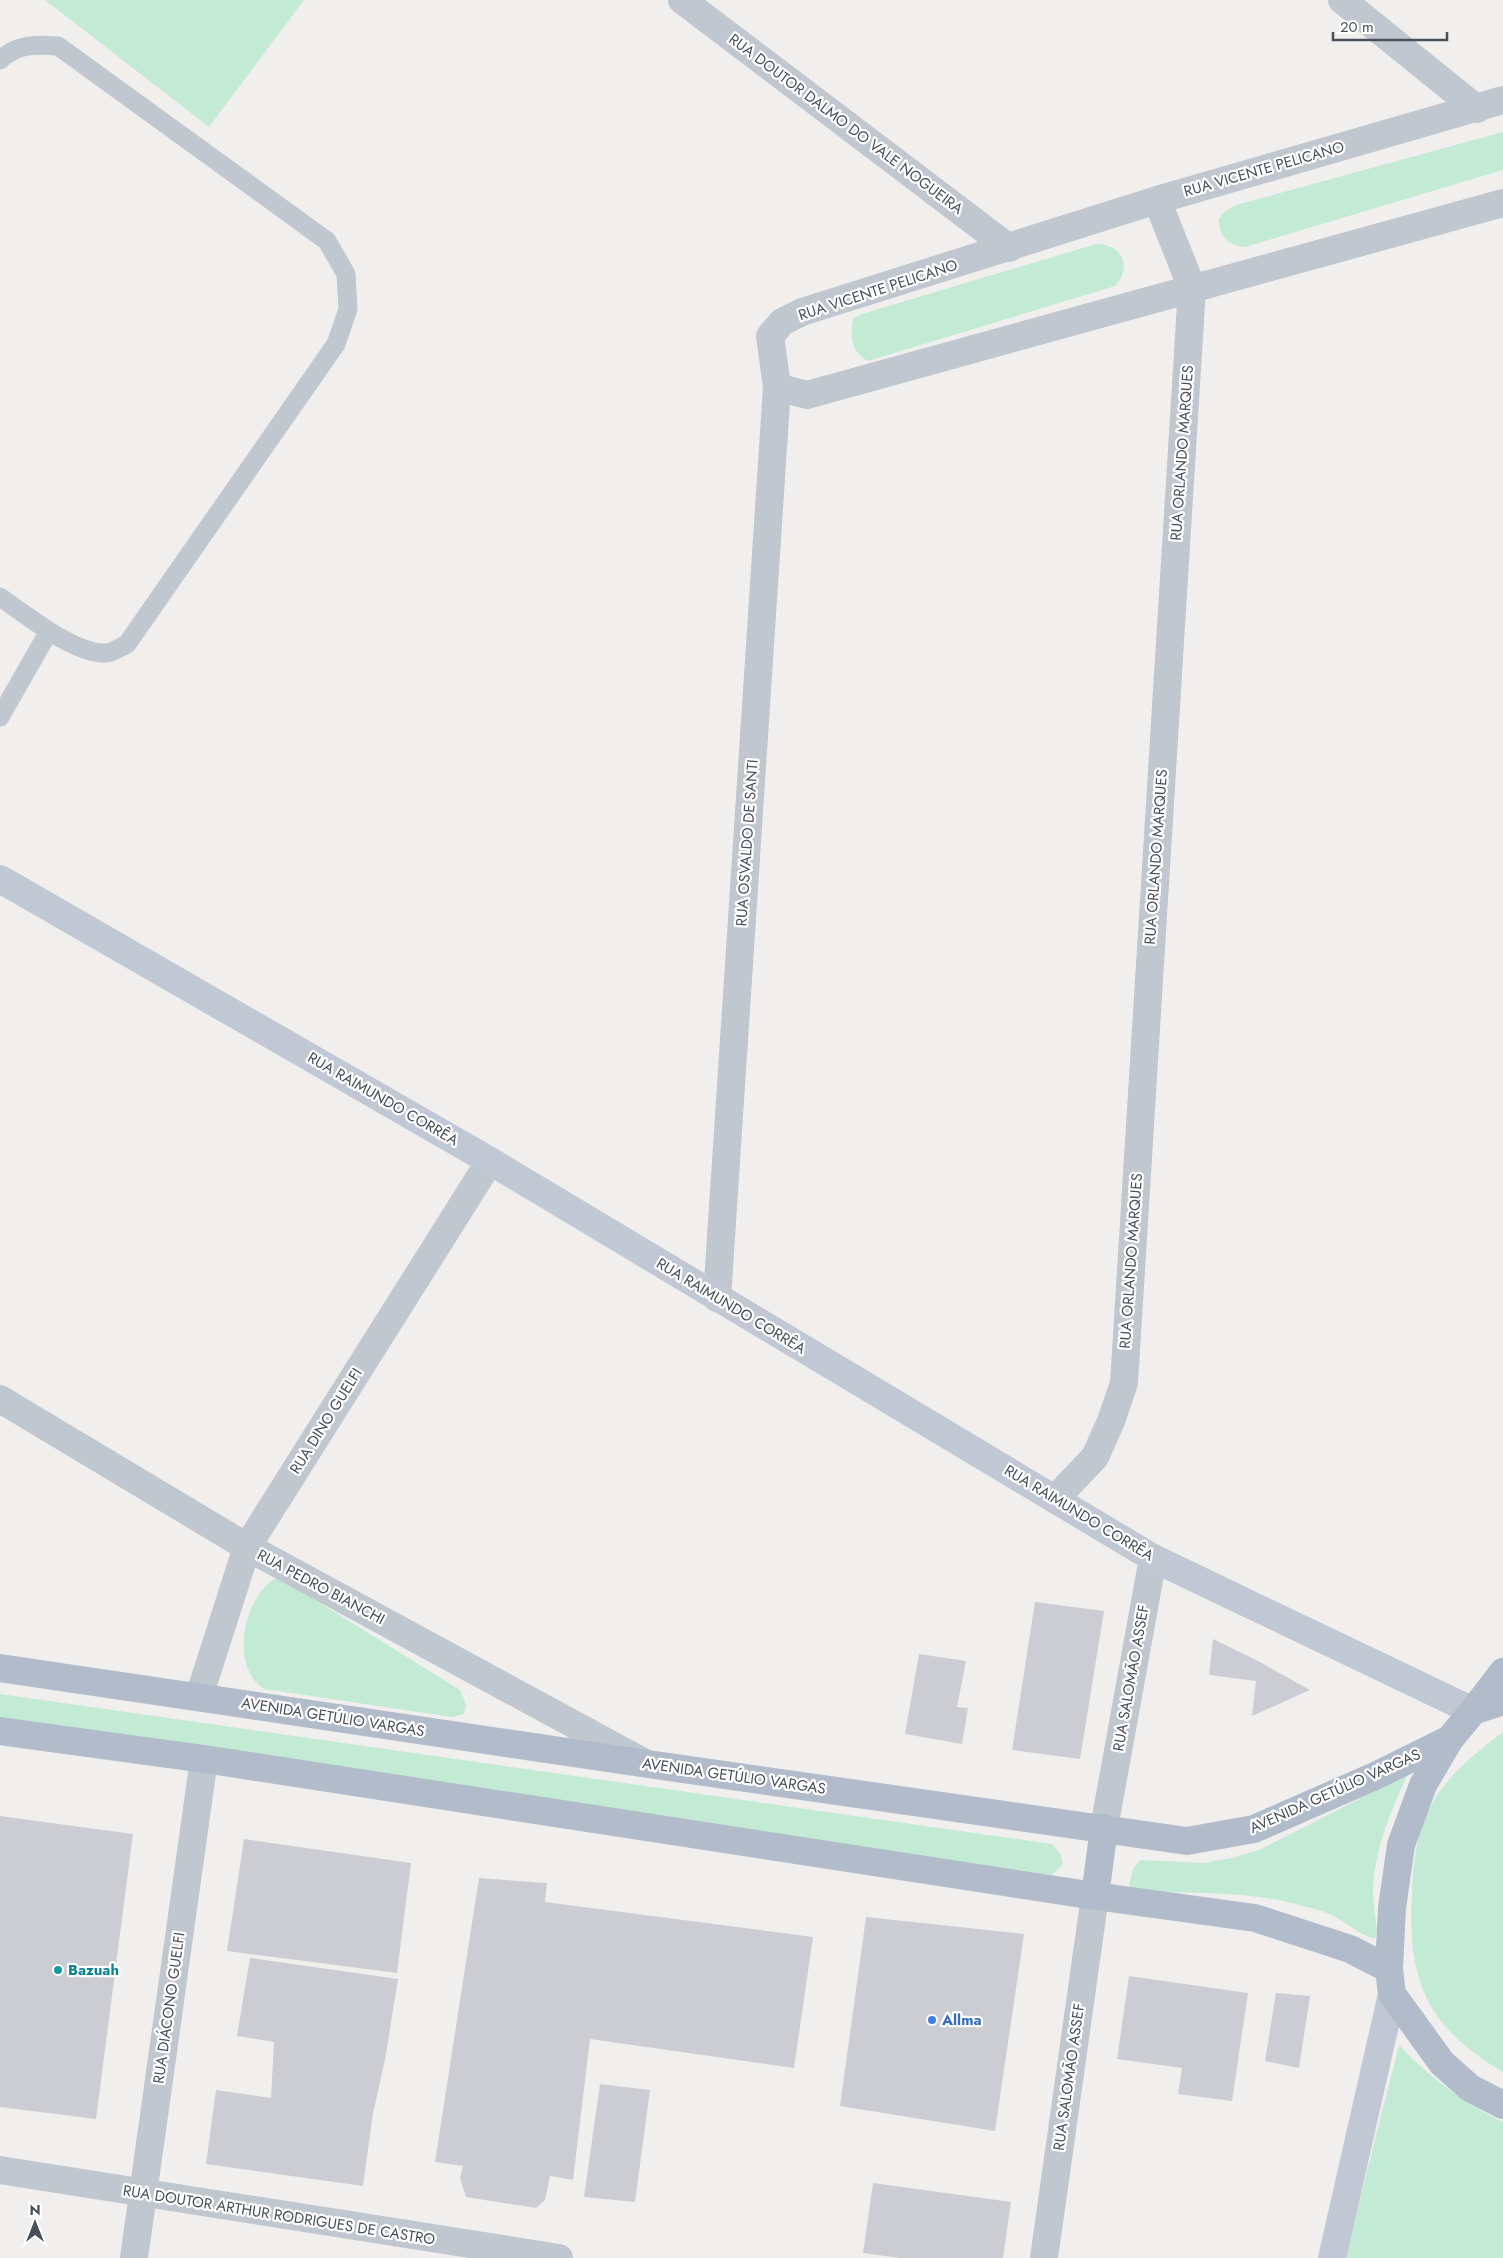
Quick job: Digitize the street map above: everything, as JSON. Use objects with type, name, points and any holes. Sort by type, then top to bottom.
[{"type":"main road","name":"RUA RAIMUNDO CORRÊA","points":[[0,879],[490,1161],[1152,1558],[1473,1711]]},
{"type":"main road","name":"AVENIDA GETÚLIO VARGAS","points":[[0,1668],[648,1764],[1187,1841],[1254,1829],[1375,1776],[1450,1739]]},
{"type":"main road","points":[[1332,2258],[1390,1981],[1392,1908],[1401,1845],[1423,1785],[1450,1739],[1503,1672]]},
{"type":"main road","points":[[1473,1711],[1503,1701]]},
{"type":"main road","points":[[0,1731],[204,1759],[1094,1896],[1255,1918],[1350,1949],[1390,1981],[1442,2063],[1470,2088],[1503,2105]]},
{"type":"main road","points":[[1094,1896],[1104,1828]]},
{"type":"street","name":"RUA DOUTOR DALMO DO VALE NOGUEIRA","points":[[682,0],[1010,248]]},
{"type":"street","points":[[1342,0],[1477,109]]},
{"type":"street","name":"RUA VICENTE PELICANO","points":[[777,387],[770,336],[782,322],[802,312],[1010,248],[1157,200],[1503,100]]},
{"type":"street","name":"RUA ORLANDO MARQUES","points":[[1055,1499],[1095,1457],[1111,1421],[1124,1383],[1192,288],[1157,200]]},
{"type":"street","points":[[777,387],[807,395],[1503,203]]},
{"type":"street","name":"RUA OSVALDO DE SANTI","points":[[718,1298],[777,387]]},
{"type":"street","name":"RUA DINO GUELFI","points":[[198,1697],[247,1547],[490,1161]]},
{"type":"street","name":"RUA PEDRO BIANCHI","points":[[0,1399],[247,1547],[648,1764]]},
{"type":"street","name":"RUA SALOMÃO ASSEF","points":[[1104,1828],[1152,1558]]},
{"type":"street","name":"RUA DIÁCONO GUELFI","points":[[134,2258],[204,1759]]},
{"type":"street","name":"RUA SALOMÃO ASSEF","points":[[1044,2258],[1094,1896]]},
{"type":"street","name":"RUA DOUTOR ARTHUR RODRIGUES DE CASTRO","points":[[0,2170],[559,2258]]},
{"type":"lane","points":[[0,60],[6,55],[31,44],[58,46],[327,241],[346,274],[348,309],[336,344],[127,644],[107,653],[88,651],[49,631],[0,597]]},
{"type":"lane","points":[[0,717],[49,631]]},
{"type":"green space","points":[[45,0],[304,0],[209,127]]},
{"type":"green space","points":[[1503,132],[1503,170],[1245,247],[1229,242],[1220,230],[1219,219],[1224,212],[1236,205]]},
{"type":"green space","points":[[1096,244],[1112,248],[1122,258],[1124,264],[1123,271],[1115,286],[868,361],[855,349],[852,338],[853,319],[862,314]]},
{"type":"green space","points":[[278,1577],[460,1690],[466,1705],[464,1714],[452,1717],[264,1689],[253,1678],[246,1664],[244,1648],[245,1631],[249,1614],[256,1598],[266,1586]]},
{"type":"green space","points":[[0,1694],[1052,1844],[1060,1853],[1063,1864],[1052,1875],[0,1719]]},
{"type":"green space","points":[[1503,1732],[1503,2072],[1477,2055],[1456,2037],[1439,2018],[1427,1998],[1418,1976],[1413,1951],[1411,1923],[1414,1861],[1418,1841],[1428,1811],[1434,1799],[1451,1777]]},
{"type":"green space","points":[[1407,1776],[1389,1818],[1380,1846],[1374,1875],[1373,1901],[1377,1932],[1375,1939],[1327,1913],[1279,1900],[1238,1895],[1135,1891],[1129,1885],[1133,1869],[1140,1860],[1204,1863],[1232,1858],[1261,1849]]},
{"type":"green space","points":[[1399,2045],[1422,2067],[1461,2098],[1503,2122],[1503,2258],[1345,2258]]},
{"type":"building","points":[[1035,1602],[1104,1611],[1080,1759],[1012,1750]]},
{"type":"building","points":[[1213,1639],[1310,1690],[1252,1716],[1256,1681],[1209,1675]]},
{"type":"building","points":[[919,1654],[966,1661],[957,1707],[968,1708],[962,1744],[905,1734]]},
{"type":"building","name":"Bazuah","points":[[0,1816],[133,1834],[96,2119],[0,2107]]},
{"type":"building","points":[[244,1839],[411,1863],[397,1973],[227,1951]]},
{"type":"building","points":[[479,1878],[547,1883],[545,1902],[813,1937],[794,2068],[590,2039],[573,2180],[550,2176],[545,2200],[536,2208],[466,2197],[460,2178],[463,2166],[435,2162]]},
{"type":"building","name":"Allma","points":[[866,1917],[1024,1934],[995,2131],[840,2106]]},
{"type":"building","points":[[250,1958],[398,1979],[385,2060],[373,2113],[363,2186],[206,2164],[216,2090],[271,2098],[274,2042],[237,2036]]},
{"type":"building","points":[[1129,1976],[1248,1993],[1232,2101],[1178,2094],[1182,2068],[1117,2059]]},
{"type":"building","points":[[1276,1993],[1310,1996],[1299,2068],[1265,2061]]},
{"type":"building","points":[[600,2084],[650,2090],[635,2202],[584,2197]]},
{"type":"building","points":[[873,2183],[1011,2202],[1003,2258],[899,2258],[863,2253]]},
{"type":"place","name":"Bazuah","points":[[58,1970]]},
{"type":"place","name":"Allma","points":[[932,2020]]}]
